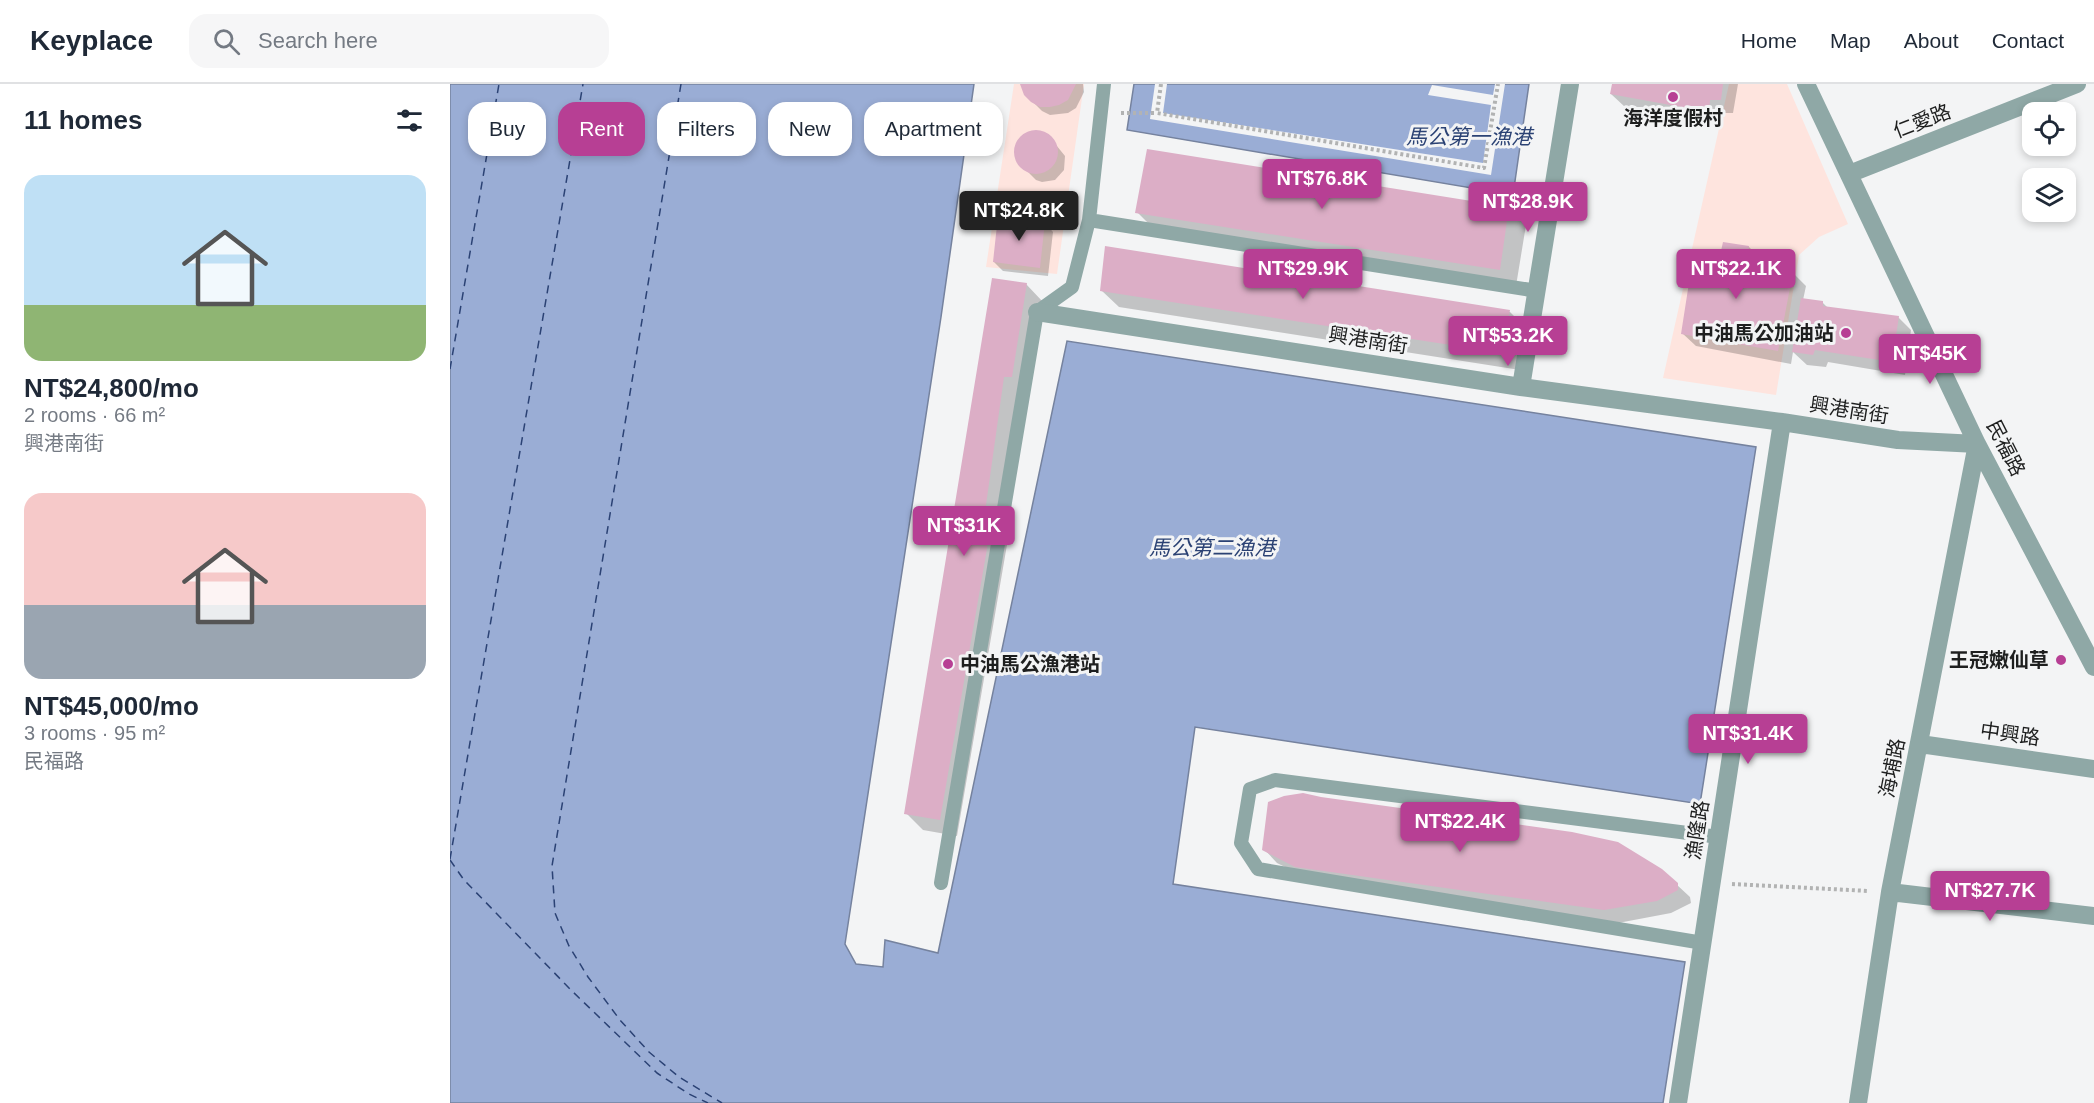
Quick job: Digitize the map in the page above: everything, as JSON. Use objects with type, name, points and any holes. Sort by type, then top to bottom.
[{"type":"street","points":[[1521,387],[1570,84]]},
{"type":"street","name":"民福路","points":[[1806,84],[1977,444],[2094,667]]},
{"type":"street","name":"仁愛路","points":[[1849,174],[2077,84]]},
{"type":"street","name":"興港南街","points":[[1037,312],[1521,387],[1782,422],[1898,441],[1977,444]]},
{"type":"street","name":"漁隆路","points":[[1678,1103],[1782,422]]},
{"type":"street","name":"海埔路","points":[[1858,1103],[1890,892],[1977,444]]},
{"type":"street","name":"中興路","points":[[1920,744],[2094,769]]},
{"type":"street","points":[[1890,892],[2094,916]]},
{"type":"lane","points":[[941,883],[1037,312],[1072,287],[1089,220],[1104,84]]},
{"type":"lane","points":[[1089,220],[1537,291]]},
{"type":"lane","points":[[1702,943],[1258,869],[1241,843],[1250,789],[1275,780],[1719,837]]},
{"type":"path","points":[[1155,113],[1161,84]]},
{"type":"path","points":[[1116,113],[1155,113],[1484,168],[1498,84]]},
{"type":"path","points":[[1712,883],[1890,892]]},
{"type":"shaded area","points":[[1014,84],[1084,84],[1057,274],[986,267]]},
{"type":"shaded area","points":[[1729,84],[1787,84],[1848,224],[1819,237],[1799,255],[1776,395],[1663,378]]},
{"type":"water","name":"馬公第二漁港","points":[[450,84],[974,84],[971,102],[864,102],[864,156],[964,156],[845,944],[856,964],[883,967],[885,940],[938,953],[1067,341],[1756,447],[1700,804],[1195,727],[1173,884],[1685,962],[1663,1103],[450,1103]]},
{"type":"water","name":"馬公第一漁港","points":[[1134,84],[1529,84],[1513,195],[1127,130]]},
{"type":"pier","points":[[1155,84],[1167,84],[1163,113],[1483,163],[1491,105],[1428,95],[1432,85],[1493,95],[1495,84],[1505,84],[1491,175],[1150,119]]},
{"type":"building","points":[[1020,84],[1076,84],[1068,100],[1059,105],[1040,107],[1024,95]]},
{"type":"building","name":"海洋度假村","points":[[1612,84],[1723,84],[1721,100],[1710,100],[1709,112],[1610,94]]},
{"type":"building","points":[[1036,130],[1052,136],[1058,152],[1052,168],[1036,174],[1020,168],[1014,152],[1020,136]]},
{"type":"building","points":[[1147,149],[1509,207],[1500,270],[1135,213]]},
{"type":"building","points":[[998,216],[1045,221],[1040,268],[993,262]]},
{"type":"building","points":[[1723,242],[1749,246],[1747,264],[1793,272],[1778,351],[1681,334],[1693,257],[1719,260]]},
{"type":"building","points":[[1105,246],[1510,310],[1503,353],[1100,291]]},
{"type":"building","name":"中油馬公漁港站","points":[[992,278],[1027,283],[1012,377],[1004,377],[985,512],[993,514],[940,820],[904,814]]},
{"type":"building","name":"中油馬公加油站","points":[[1801,298],[1823,301],[1823,306],[1899,316],[1892,362],[1815,350],[1813,355],[1792,352]]},
{"type":"building","points":[[1303,793],[1572,832],[1618,842],[1662,869],[1678,883],[1678,890],[1657,901],[1604,910],[1295,867],[1262,850],[1268,802],[1284,796]]},
{"type":"ferry route","points":[[450,369],[499,84]]},
{"type":"ferry route","points":[[450,859],[583,84]]},
{"type":"ferry route","points":[[681,84],[552,866],[555,913],[569,946],[588,977],[620,1020],[649,1052],[679,1077],[722,1103]]},
{"type":"ferry route","points":[[450,860],[464,880],[571,990],[657,1073],[689,1094],[708,1103]]},
{"type":"place","name":"海洋度假村","points":[[1673,97]]},
{"type":"place","name":"中油馬公加油站","points":[[1846,333]]},
{"type":"place","name":"王冠嫩仙草","points":[[2061,660]]},
{"type":"place","name":"中油馬公漁港站","points":[[948,664]]}]
